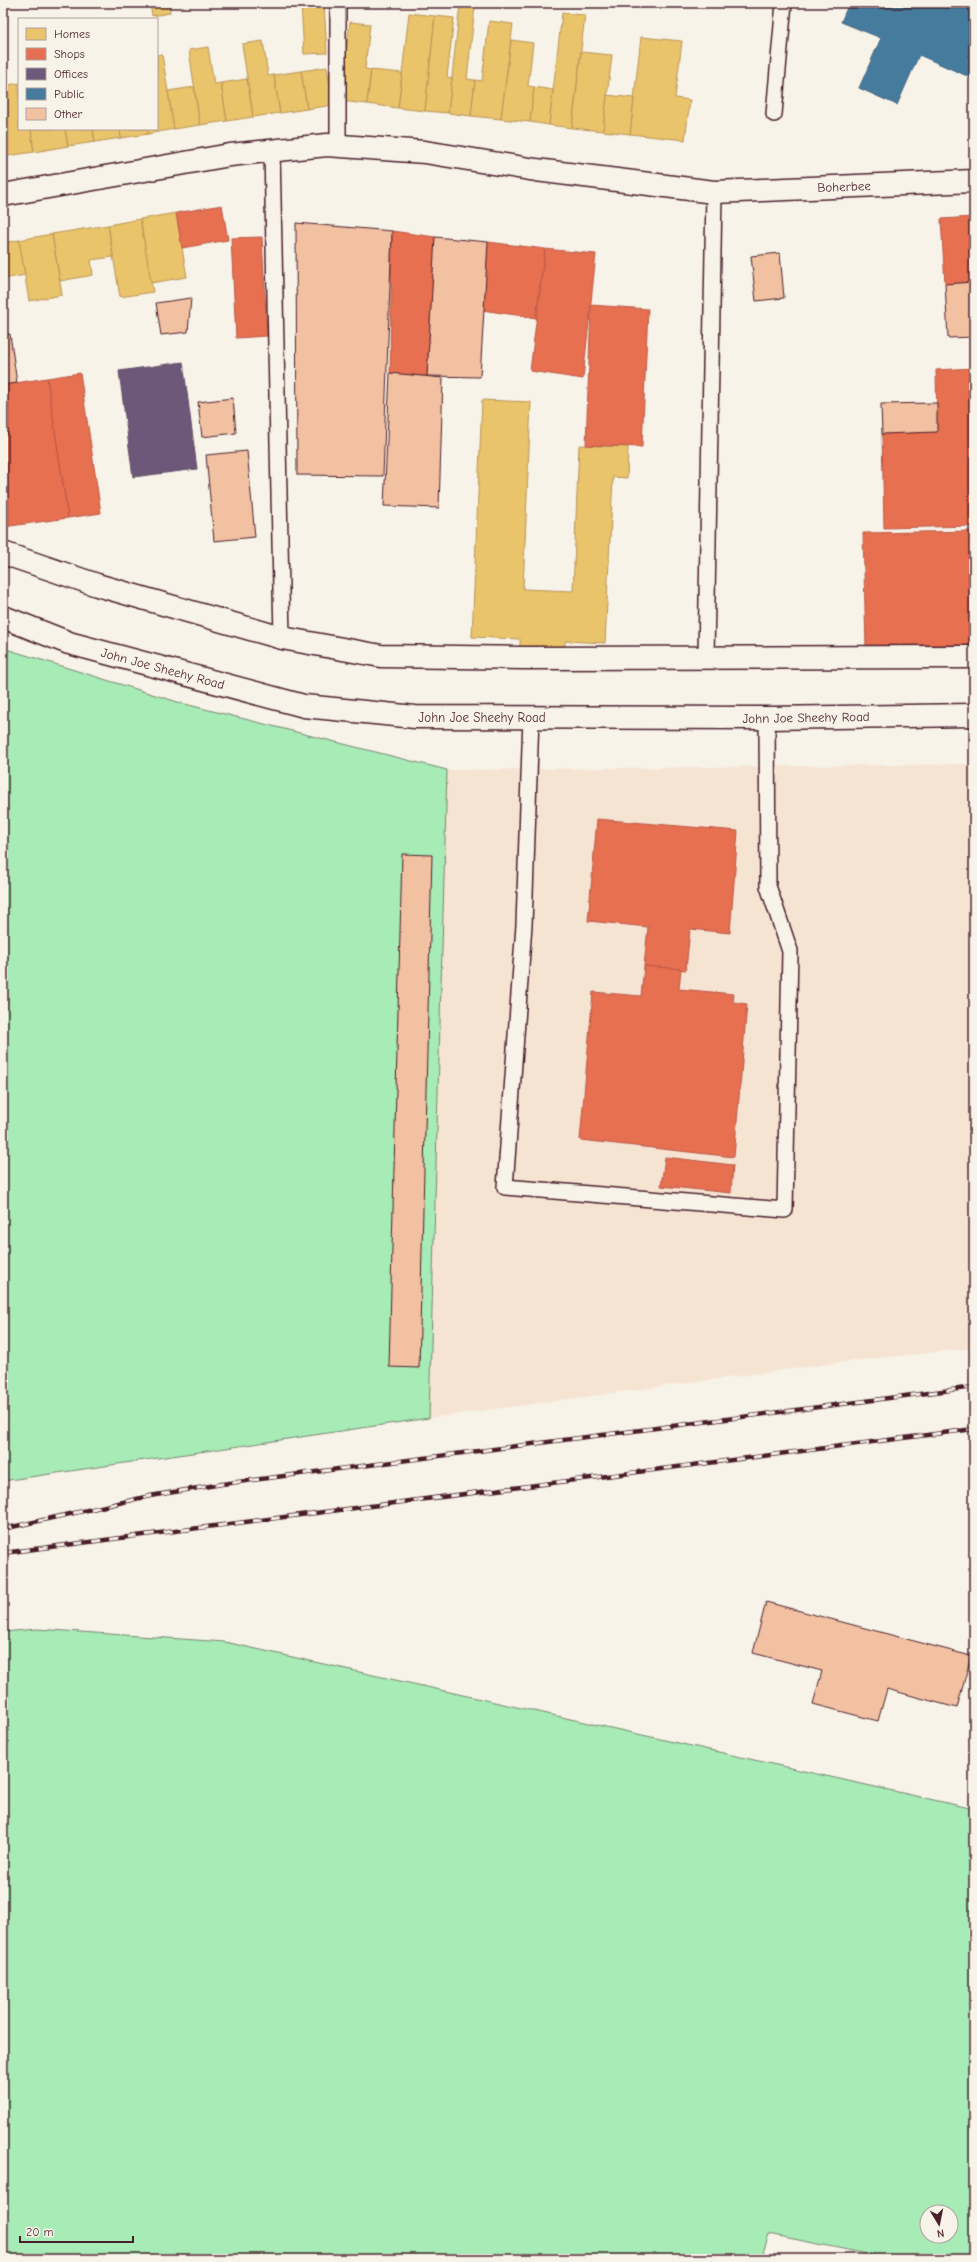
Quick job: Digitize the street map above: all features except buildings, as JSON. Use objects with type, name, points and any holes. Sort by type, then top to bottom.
[{"type":"main road","name":"Boherbee","points":[[3,195],[230,155],[326,145],[425,152],[536,170],[714,192],[974,181]]},
{"type":"main road","points":[[3,553],[97,585],[282,638],[381,656],[706,658],[974,657]]},
{"type":"main road","name":"John Joe Sheehy Road","points":[[3,617],[69,643],[304,706],[414,717],[767,718],[974,715]]},
{"type":"lane","points":[[338,3],[338,146]]},
{"type":"lane","points":[[774,114],[784,3]]},
{"type":"lane","points":[[272,151],[282,638]]},
{"type":"lane","points":[[706,658],[714,192]]},
{"type":"lane","points":[[531,717],[524,925],[505,1187],[785,1210],[790,951],[768,886],[767,718]]},
{"type":"shaded area","points":[[974,764],[974,1348],[843,1362],[429,1418],[447,770]]},
{"type":"green space","points":[[3,648],[181,703],[447,770],[429,1418],[3,1481]]},
{"type":"green space","points":[[37,1629],[225,1642],[974,1809],[974,2248],[971,2259],[892,2259],[769,2234],[761,2259],[3,2259],[3,1632]]},
{"type":"railway","points":[[3,1529],[150,1496],[222,1484],[974,1387]]},
{"type":"railway","points":[[3,1553],[974,1429]]}]
